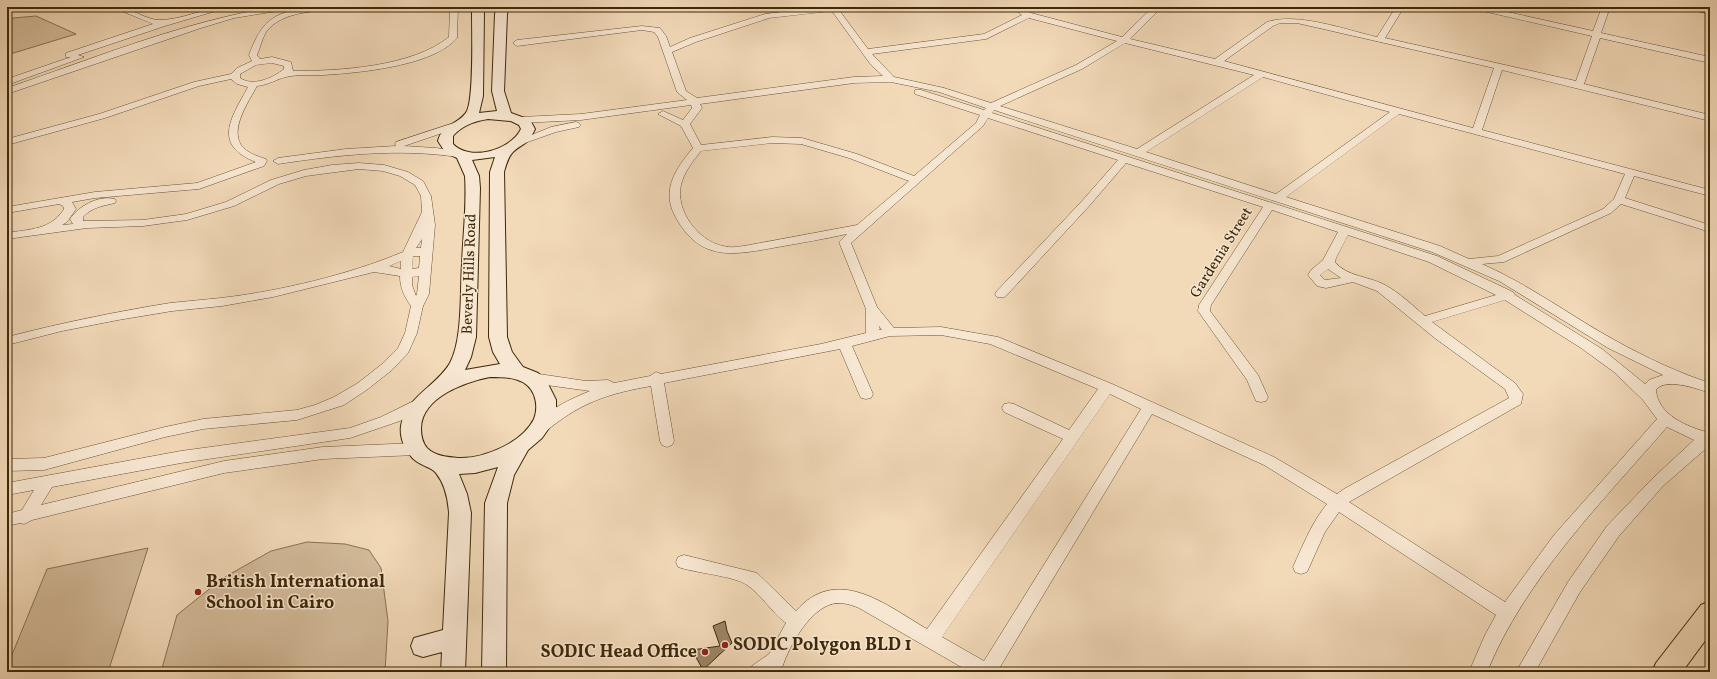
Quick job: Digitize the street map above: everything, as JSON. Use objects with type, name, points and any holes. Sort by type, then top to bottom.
[{"type":"main road","points":[[1666,672],[1710,613]]},
{"type":"street","points":[[116,7],[152,28]]},
{"type":"street","points":[[7,76],[175,20],[226,7]]},
{"type":"street","points":[[7,82],[84,55],[152,28],[186,22],[246,7]]},
{"type":"street","points":[[7,91],[216,21],[288,7]]},
{"type":"street","points":[[257,62],[253,55],[261,34],[263,30],[273,22],[305,11],[344,7]]},
{"type":"street","points":[[234,76],[237,81],[241,83],[254,84],[272,80],[285,74],[316,73],[398,62],[431,54],[443,48],[454,38],[454,7]]},
{"type":"street","points":[[462,123],[474,111],[477,96],[478,12],[476,7]]},
{"type":"street","points":[[503,7],[501,14],[498,91],[500,103],[505,115]]},
{"type":"street","points":[[764,7],[768,16]]},
{"type":"street","points":[[668,52],[693,40],[768,16],[843,7]]},
{"type":"street","points":[[1016,7],[1028,15],[1217,62],[1710,193]]},
{"type":"street","points":[[845,242],[916,180],[982,119],[993,106],[1089,61],[1124,40],[1158,7]]},
{"type":"street","points":[[1380,39],[1400,7]]},
{"type":"street","points":[[1474,7],[1710,60]]},
{"type":"street","points":[[1579,85],[1606,7]]},
{"type":"street","points":[[1686,7],[1710,12]]},
{"type":"street","points":[[834,8],[874,63],[891,79]]},
{"type":"street","points":[[867,52],[986,36],[1028,15]]},
{"type":"street","points":[[175,20],[186,22]]},
{"type":"street","points":[[1217,62],[1270,24],[1279,21],[1297,21],[1579,85],[1710,118]]},
{"type":"street","points":[[1323,26],[1339,36],[1428,58],[1446,58],[1452,56]]},
{"type":"street","points":[[517,43],[642,28],[657,30],[670,37],[693,40]]},
{"type":"street","points":[[670,37],[668,52],[682,92],[695,105]]},
{"type":"street","points":[[84,55],[86,60],[92,62]]},
{"type":"street","points":[[7,142],[102,116],[206,82],[234,76],[244,67],[257,62],[272,60],[285,62],[290,67],[285,74]]},
{"type":"street","points":[[856,83],[869,74],[874,63]]},
{"type":"street","points":[[1476,131],[1500,67]]},
{"type":"street","points":[[38,71],[46,74],[48,77]]},
{"type":"street","points":[[1138,153],[1262,74]]},
{"type":"street","points":[[380,148],[434,150],[460,155],[485,156],[507,150],[522,141],[539,134],[572,126],[695,105],[891,79],[941,90],[993,106],[1138,153],[1202,178],[1274,201],[1372,227],[1469,262],[1503,278],[1594,334],[1635,357],[1686,380]]},
{"type":"street","points":[[856,83],[900,88],[918,92],[982,119],[998,119],[1124,159],[1202,178]]},
{"type":"street","points":[[254,84],[235,122],[231,135],[232,141],[241,152],[263,164]]},
{"type":"street","points":[[7,210],[128,191],[198,186],[263,164],[273,158],[278,161],[380,148],[413,141],[486,116],[505,115],[521,120],[568,119],[662,110],[682,92]]},
{"type":"street","points":[[998,119],[1006,111],[1008,99]]},
{"type":"street","points":[[685,124],[695,105]]},
{"type":"street","points":[[662,110],[685,124],[698,148]]},
{"type":"street","points":[[1274,201],[1397,111]]},
{"type":"street","points":[[521,120],[526,124],[528,129],[527,135],[522,141]]},
{"type":"street","name":"Beverly Hills Road","points":[[442,386],[457,370],[465,353],[467,337],[473,188],[472,176],[460,155],[449,150],[445,144],[447,134],[462,123]]},
{"type":"street","points":[[862,228],[735,251],[718,248],[700,238],[684,223],[675,203],[675,183],[687,161],[698,148],[772,140],[802,141],[853,156],[916,180]]},
{"type":"street","name":"Beverly Hills Road","points":[[507,150],[500,161],[497,172],[498,337],[500,350],[507,362],[524,375]]},
{"type":"street","points":[[1001,294],[1086,203],[1124,159]]},
{"type":"street","points":[[87,225],[79,224],[76,219],[79,214],[86,208],[106,201],[180,196],[216,189],[250,176],[263,164]]},
{"type":"street","points":[[7,236],[87,225],[143,223],[187,217],[230,204],[275,182],[304,173],[332,168],[360,166],[391,170],[404,174],[418,183],[426,196],[426,211],[429,225],[428,252],[423,294],[417,306],[411,333],[402,350],[388,367],[345,397],[319,410],[297,416],[203,424],[165,432],[44,464],[7,465]]},
{"type":"street","points":[[1469,262],[1500,259],[1598,215],[1613,206],[1619,200],[1631,172]]},
{"type":"street","points":[[1619,200],[1710,229]]},
{"type":"street","points":[[47,230],[67,215],[70,209],[68,204],[61,201]]},
{"type":"street","points":[[1274,201],[1345,229],[1433,259],[1471,275],[1510,295],[1580,341],[1632,378],[1650,398],[1655,408],[1666,418],[1684,430],[1708,439],[1668,472],[1613,531],[1574,587],[1525,672]]},
{"type":"street","name":"Gardenia Street","points":[[1262,397],[1253,378],[1204,311],[1205,304],[1274,201]]},
{"type":"street","points":[[417,306],[410,296],[405,275],[407,254],[422,224],[426,211]]},
{"type":"street","points":[[67,215],[79,214]]},
{"type":"street","points":[[1345,229],[1328,262],[1314,275],[1317,280],[1324,284],[1333,285],[1353,278]]},
{"type":"street","points":[[819,237],[845,242]]},
{"type":"street","points":[[845,242],[872,309],[872,336]]},
{"type":"street","points":[[7,341],[62,327],[118,316],[172,307],[222,302],[273,293],[372,270],[407,254],[418,251],[428,252]]},
{"type":"street","points":[[1500,259],[1503,278]]},
{"type":"street","points":[[1301,567],[1320,525],[1337,502],[1349,493],[1516,400],[1516,394],[1510,386],[1422,321],[1381,288],[1336,270],[1328,262]]},
{"type":"street","points":[[372,270],[396,271],[405,275],[426,270]]},
{"type":"street","points":[[1422,321],[1510,295]]},
{"type":"street","points":[[872,309],[890,332]]},
{"type":"street","points":[[7,489],[181,457],[350,433],[377,426],[395,418],[427,398],[442,386],[460,377],[480,372],[500,370],[586,386],[615,384],[821,349],[844,342],[890,332],[941,331],[993,340],[1107,386],[1264,459],[1337,502],[1506,613]]},
{"type":"street","points":[[1580,341],[1592,340],[1594,339],[1594,334]]},
{"type":"street","points":[[844,342],[866,394]]},
{"type":"street","points":[[494,672],[496,503],[504,474],[545,416],[547,401],[542,388],[524,375]]},
{"type":"street","points":[[427,398],[417,411],[411,425],[411,438],[416,450],[426,458],[440,464],[460,466],[481,464],[501,457],[528,439],[567,408],[596,394],[617,387],[656,378]]},
{"type":"street","points":[[656,378],[667,441]]},
{"type":"street","points":[[1650,398],[1650,390],[1653,384],[1657,382],[1672,379],[1686,380],[1707,385]]},
{"type":"street","points":[[930,639],[1107,386]]},
{"type":"street","points":[[758,672],[773,666],[779,649],[807,610],[816,602],[828,597],[840,595],[853,597],[865,602],[987,672],[1150,406]]},
{"type":"street","points":[[1007,411],[1069,441]]},
{"type":"street","points":[[1478,672],[1491,641],[1506,613],[1560,540],[1666,418]]},
{"type":"street","points":[[7,520],[173,479],[275,459],[371,450],[416,450]]},
{"type":"street","points":[[173,479],[181,457]]},
{"type":"street","points":[[440,464],[455,486],[460,513],[453,672]]},
{"type":"street","points":[[7,529],[28,514],[46,483]]},
{"type":"street","points":[[684,562],[751,578],[765,590],[783,611],[798,622]]},
{"type":"street","points":[[423,646],[454,638]]},
{"type":"shaded area","points":[[36,16],[76,34],[7,55],[7,25],[13,18]]},
{"type":"shaded area","points":[[307,542],[345,544],[369,550],[381,568],[388,621],[385,672],[161,672],[177,615],[223,578],[271,551]]},
{"type":"shaded area","points":[[148,548],[108,672],[7,672],[7,667],[47,569]]},
{"type":"building","name":"SODIC Polygon BLD 1","points":[[725,621],[732,643],[703,670],[692,650],[720,646],[713,626]]},
{"type":"place","name":"British International School in Cairo","points":[[198,592]]},
{"type":"place","name":"SODIC Polygon BLD 1","points":[[725,645]]},
{"type":"place","name":"SODIC Head Office","points":[[705,652]]}]
